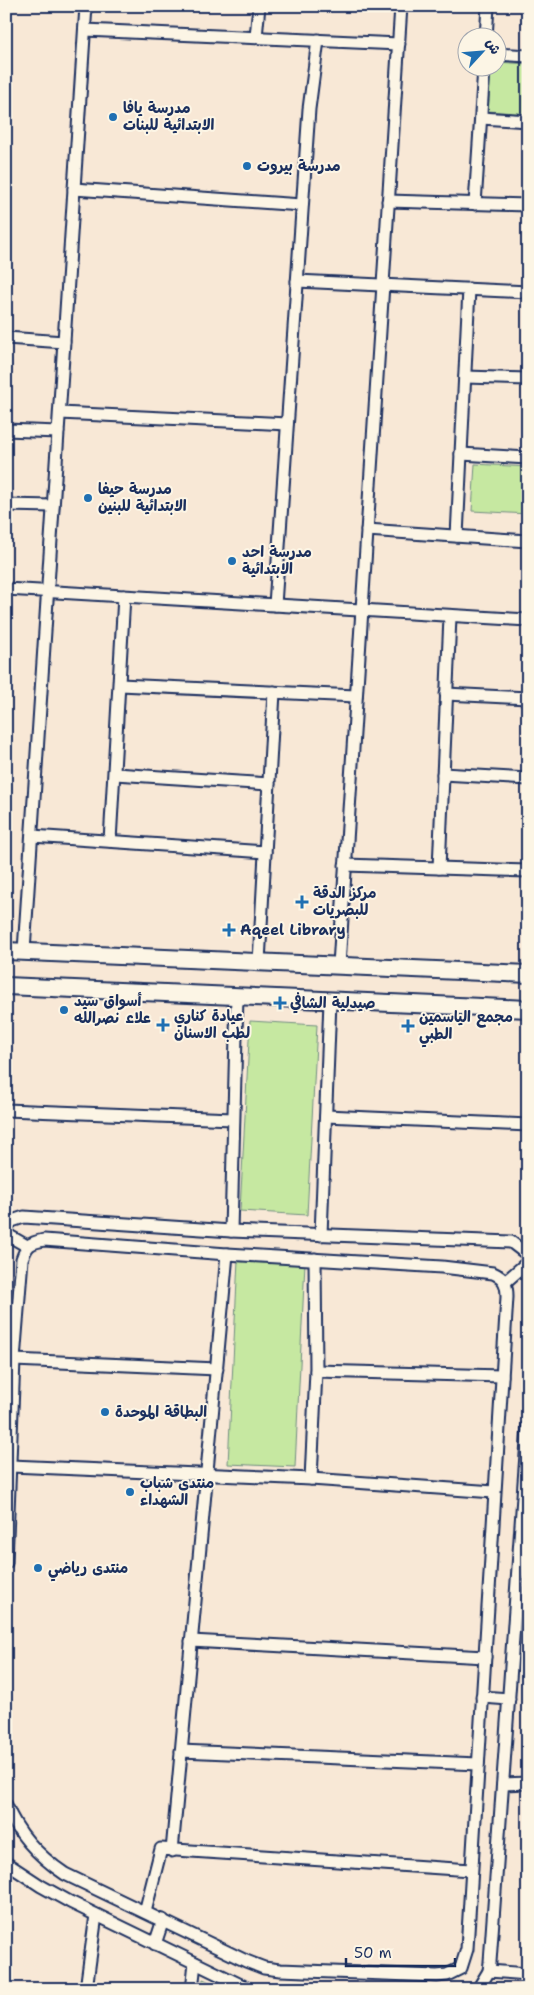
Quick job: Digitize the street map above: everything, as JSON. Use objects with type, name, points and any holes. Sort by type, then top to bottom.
[{"type":"street","points":[[24,951],[86,6]]},
{"type":"street","points":[[256,37],[259,6]]},
{"type":"street","points":[[338,966],[401,6]]},
{"type":"street","points":[[487,28],[488,6]]},
{"type":"street","points":[[85,30],[399,44]]},
{"type":"street","points":[[275,606],[309,109],[318,40]]},
{"type":"street","points":[[506,55],[528,56]]},
{"type":"street","points":[[475,204],[483,78]]},
{"type":"street","points":[[481,118],[528,121]]},
{"type":"street","points":[[74,189],[302,205]]},
{"type":"street","points":[[388,201],[528,205]]},
{"type":"street","points":[[297,280],[528,292]]},
{"type":"street","points":[[457,536],[469,289]]},
{"type":"street","points":[[6,338],[64,342]]},
{"type":"street","points":[[465,377],[528,379]]},
{"type":"street","points":[[60,413],[287,424]]},
{"type":"street","points":[[6,430],[58,432]]},
{"type":"street","points":[[461,454],[528,458]]},
{"type":"street","points":[[6,505],[53,506]]},
{"type":"street","points":[[367,530],[528,541]]},
{"type":"street","points":[[6,589],[528,620]]},
{"type":"street","points":[[110,841],[124,596]]},
{"type":"street","points":[[439,868],[450,616]]},
{"type":"street","points":[[120,685],[356,696]]},
{"type":"street","points":[[259,962],[274,692]]},
{"type":"street","points":[[446,694],[528,698]]},
{"type":"street","points":[[115,774],[269,784]]},
{"type":"street","points":[[443,774],[528,779]]},
{"type":"street","points":[[32,836],[265,852]]},
{"type":"street","points":[[345,865],[528,871]]},
{"type":"street","points":[[6,951],[528,974]]},
{"type":"street","points":[[6,986],[528,1009]]},
{"type":"street","points":[[231,1231],[237,996]]},
{"type":"street","points":[[321,1235],[330,1000]]},
{"type":"street","points":[[6,1110],[233,1119]]},
{"type":"street","points":[[326,1116],[528,1125]]},
{"type":"street","points":[[6,1227],[12,1221],[24,1217],[231,1231],[511,1242],[528,1255]]},
{"type":"street","points":[[6,1234],[27,1246]]},
{"type":"street","points":[[6,1563],[14,1360],[22,1259],[27,1246],[34,1242],[44,1240],[315,1260],[442,1267],[497,1274],[505,1282],[507,1297],[467,1949],[461,1968],[447,1975],[438,1976],[314,1972],[264,1968],[246,1962],[65,1874],[48,1863],[20,1833],[6,1805]]},
{"type":"street","points":[[172,1851],[227,1254]]},
{"type":"street","points":[[311,1479],[316,1371],[315,1260]]},
{"type":"street","points":[[505,1282],[528,1262]]},
{"type":"street","points":[[14,1360],[217,1369]]},
{"type":"street","points":[[316,1371],[502,1376]]},
{"type":"street","points":[[528,1426],[522,1584],[509,1699],[485,1982],[528,1974]]},
{"type":"street","points":[[11,1466],[207,1473],[494,1492]]},
{"type":"street","points":[[192,1640],[484,1657]]},
{"type":"street","points":[[482,1697],[509,1699]]},
{"type":"street","points":[[181,1752],[478,1764]]},
{"type":"street","points":[[503,1784],[528,1783]]},
{"type":"street","points":[[145,1912],[161,1849],[471,1870]]},
{"type":"street","points":[[6,1863],[41,1886],[96,1915],[249,1989]]},
{"type":"street","points":[[86,1989],[96,1915]]},
{"type":"street","points":[[155,1944],[163,1920]]},
{"type":"street","points":[[192,1989],[196,1963]]},
{"type":"green space","points":[[506,63],[528,64],[528,114],[488,111],[490,78],[506,78]]},
{"type":"green space","points":[[475,464],[528,467],[528,514],[472,511]]},
{"type":"green space","points":[[250,1021],[317,1025],[307,1215],[240,1211]]},
{"type":"green space","points":[[238,1260],[305,1263],[295,1467],[228,1464]]},
{"type":"green space","points":[[203,1979],[227,1989],[202,1989]]},
{"type":"place","name":"مدرسة يافا الابتدائية للبنات","points":[[113,117]]},
{"type":"place","name":"مدرسة بيروت","points":[[247,166]]},
{"type":"place","name":"مدرسة حيفا الابتدائية للبنين","points":[[88,498]]},
{"type":"place","name":"مدرسة احد الابتدائية","points":[[232,561]]},
{"type":"place","name":"مركز الدقة للبصريات","points":[[302,902]]},
{"type":"place","name":"Aqeel Library","points":[[229,930]]},
{"type":"place","name":"صيدلية الشافي","points":[[280,1003]]},
{"type":"place","name":"أسواق سيد علاء نصرالله","points":[[64,1010]]},
{"type":"place","name":"عيادة كناري لطب الاسنان","points":[[163,1025]]},
{"type":"place","name":"مجمع الياسمين الطبي","points":[[408,1026]]},
{"type":"place","name":"البطاقة الموحدة","points":[[105,1412]]},
{"type":"place","name":"منتدى شباب الشهداء","points":[[130,1492]]},
{"type":"place","name":"منتدى رياضي","points":[[38,1568]]}]
